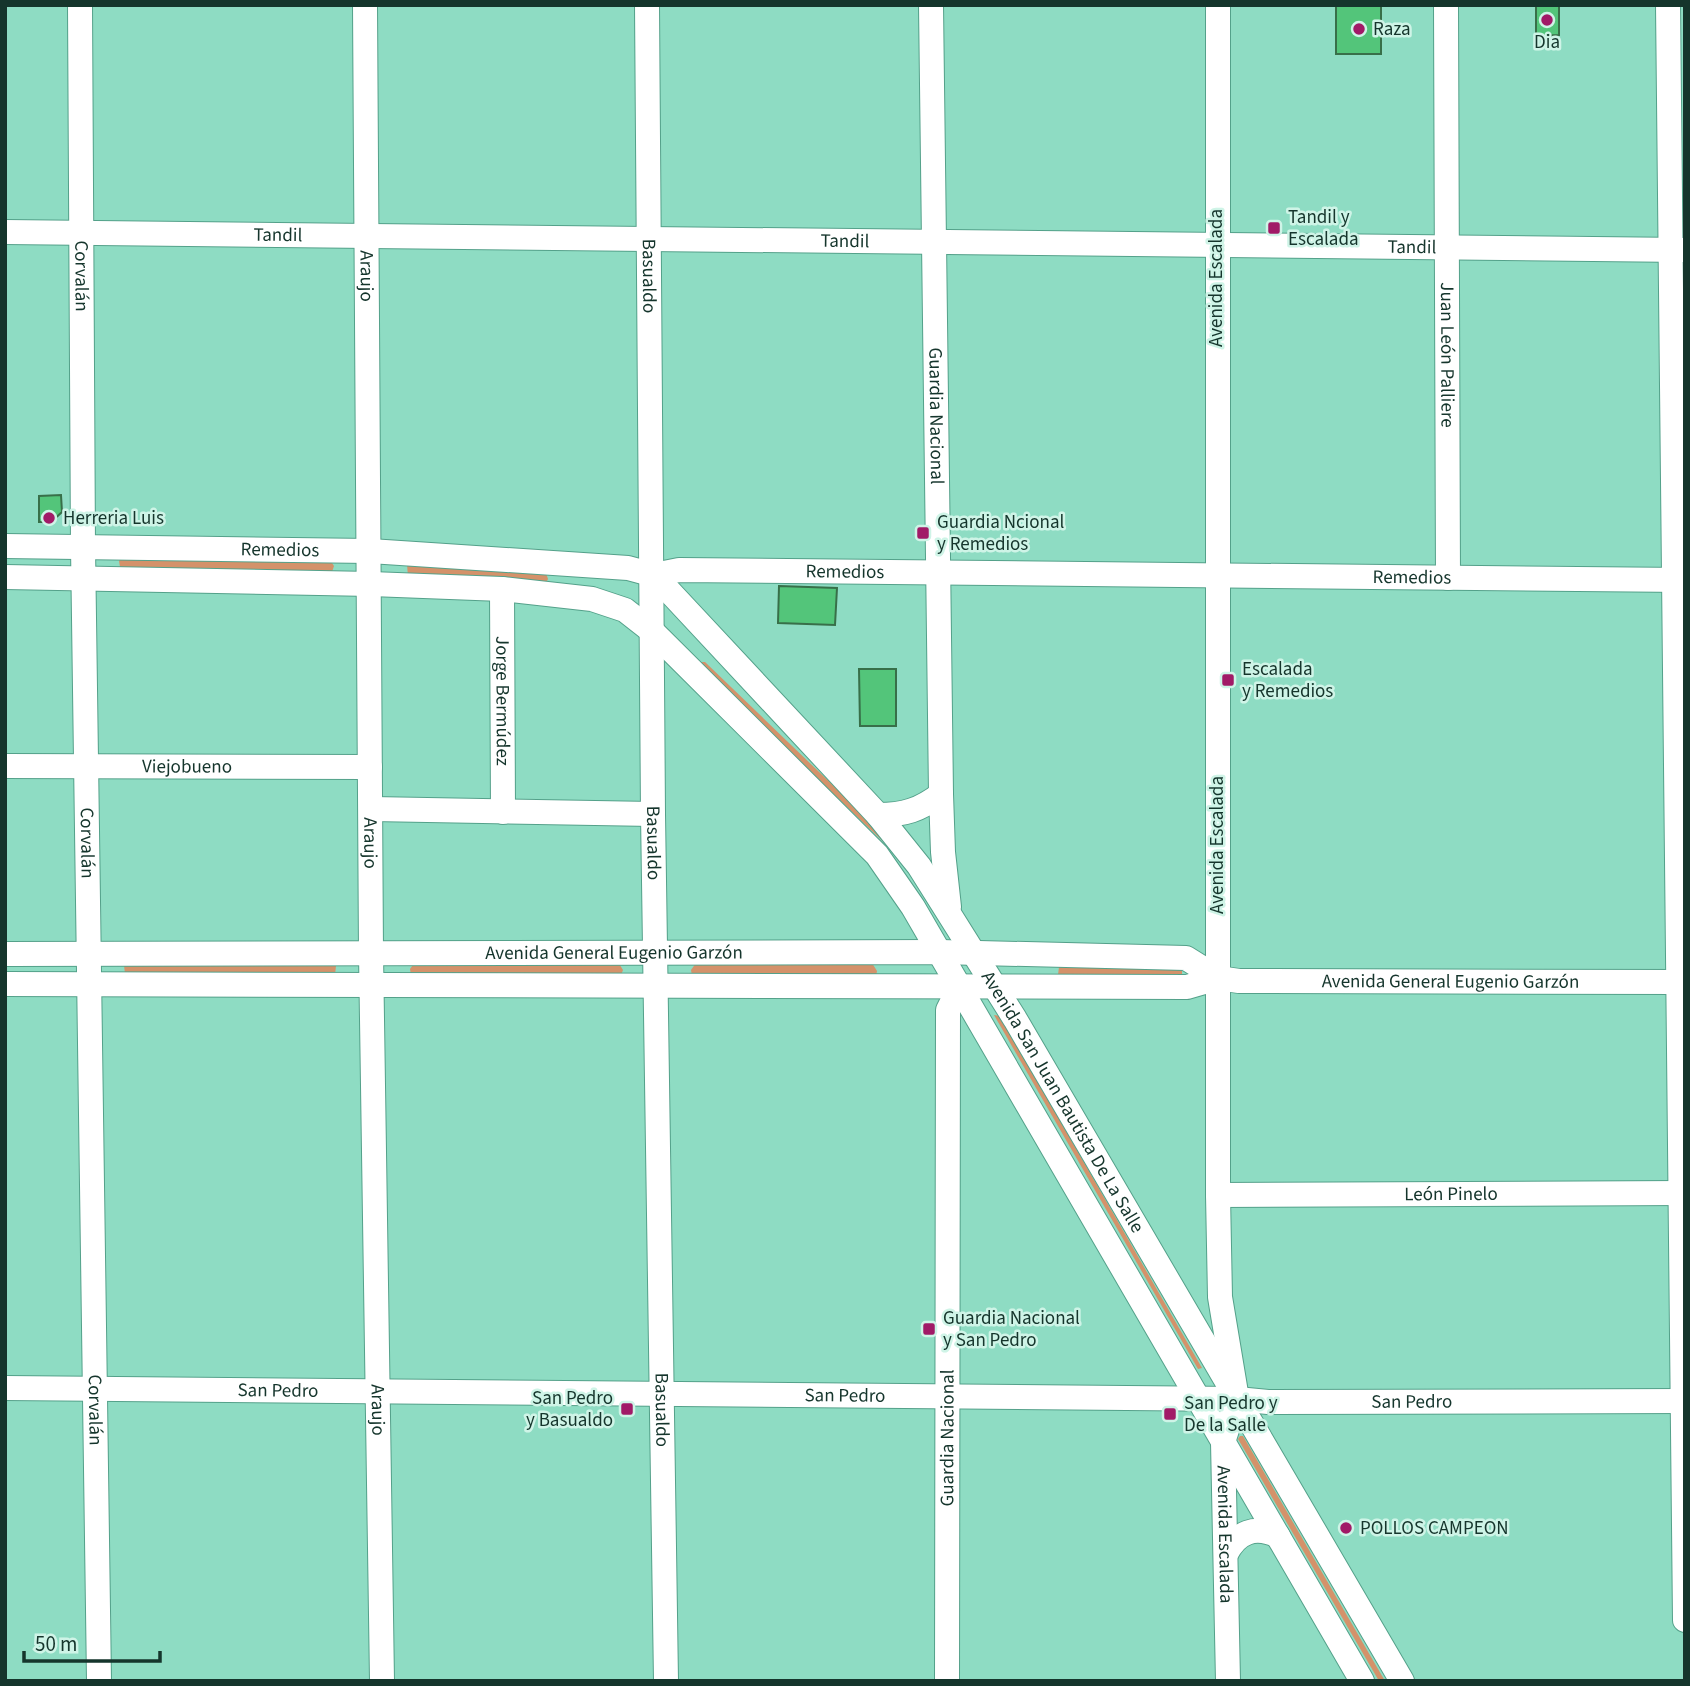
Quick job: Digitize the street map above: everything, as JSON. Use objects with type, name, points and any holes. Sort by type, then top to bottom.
[{"type":"street","name":"Corvalán","points":[[80,5],[84,232],[83,547],[99,1681]]},
{"type":"street","name":"Araujo","points":[[365,5],[371,584],[371,953],[382,1681]]},
{"type":"street","name":"Basualdo","points":[[647,5],[654,575],[653,814],[666,1681]]},
{"type":"street","name":"Guardia Nacional","points":[[931,5],[941,794],[943,852],[951,917],[940,951]]},
{"type":"street","name":"Avenida Escalada","points":[[1218,5],[1218,1195],[1220,1297],[1237,1399],[1223,1442],[1228,1681]]},
{"type":"street","name":"Juan León Palliere","points":[[1446,5],[1448,579]]},
{"type":"street","points":[[1668,5],[1678,250],[1685,1620]]},
{"type":"street","name":"Tandil","points":[[5,232],[1678,250]]},
{"type":"street","name":"Remedios","points":[[5,546],[370,551],[628,568],[654,575],[679,570],[1216,578],[1679,580]]},
{"type":"street","name":"Avenida San Juan Bautista De La Salle","points":[[654,575],[878,815],[919,866],[994,987],[1402,1681]]},
{"type":"street","name":"Remedios","points":[[5,577],[502,589],[593,599],[625,610],[653,632]]},
{"type":"street","name":"Jorge Bermúdez","points":[[502,589],[503,812]]},
{"type":"street","name":"Avenida San Juan Bautista De La Salle","points":[[653,632],[877,855],[913,907],[1362,1681]]},
{"type":"street","name":"Viejobueno","points":[[5,765],[370,767]]},
{"type":"street","points":[[878,815],[896,815],[921,809],[941,794]]},
{"type":"street","points":[[372,809],[653,814]]},
{"type":"street","name":"Avenida General Eugenio Garzón","points":[[5,954],[940,951],[1186,958],[1218,978],[1239,981],[1681,982]]},
{"type":"street","name":"Avenida General Eugenio Garzón","points":[[5,984],[1187,987],[1218,978]]},
{"type":"street","name":"Guardia Nacional","points":[[947,1681],[948,1010],[960,986]]},
{"type":"street","name":"León Pinelo","points":[[1218,1195],[1682,1193]]},
{"type":"street","name":"San Pedro","points":[[5,1388],[1237,1399],[1268,1402],[1684,1401]]},
{"type":"street","points":[[1226,1554],[1239,1535],[1260,1530],[1278,1536]]},
{"type":"shaded area","points":[[122,557],[330,560],[334,566],[332,572],[120,567],[119,561]]},
{"type":"shaded area","points":[[407,564],[546,573],[548,579],[546,583],[408,577]]},
{"type":"shaded area","points":[[701,662],[705,662],[898,848],[920,887],[896,854],[700,666]]},
{"type":"shaded area","points":[[331,962],[336,966],[335,975],[125,974],[124,965]]},
{"type":"shaded area","points":[[415,962],[618,962],[623,970],[621,975],[411,975],[410,969]]},
{"type":"shaded area","points":[[696,963],[872,963],[877,971],[876,976],[692,976],[691,970]]},
{"type":"shaded area","points":[[1059,967],[1182,970],[1182,974],[1058,975]]},
{"type":"shaded area","points":[[994,1015],[1000,1016],[1202,1368],[1198,1369]]},
{"type":"shaded area","points":[[1243,1436],[1385,1681],[1379,1681],[1238,1439]]},
{"type":"building","name":"Raza","points":[[1336,5],[1381,5],[1381,54],[1336,54]]},
{"type":"building","name":"Dia","points":[[1536,5],[1559,5],[1559,35],[1536,36]]},
{"type":"building","points":[[61,495],[62,512],[51,522],[39,522],[39,496]]},
{"type":"building","points":[[779,586],[837,588],[835,625],[778,623]]},
{"type":"building","points":[[859,669],[896,669],[896,726],[860,726]]},
{"type":"place","name":"Dia","points":[[1547,20]]},
{"type":"place","name":"Raza","points":[[1359,29]]},
{"type":"place","name":"Tandil y Escalada","points":[[1274,228]]},
{"type":"place","name":"Herreria Luis","points":[[49,518]]},
{"type":"place","name":"Guardia Ncional y Remedios","points":[[923,533]]},
{"type":"place","name":"Escalada y Remedios","points":[[1228,680]]},
{"type":"place","name":"Guardia Nacional y San Pedro","points":[[929,1329]]},
{"type":"place","name":"San Pedro y Basualdo","points":[[627,1409]]},
{"type":"place","name":"San Pedro y De la Salle","points":[[1170,1414]]},
{"type":"place","name":"POLLOS CAMPEON","points":[[1346,1528]]}]
